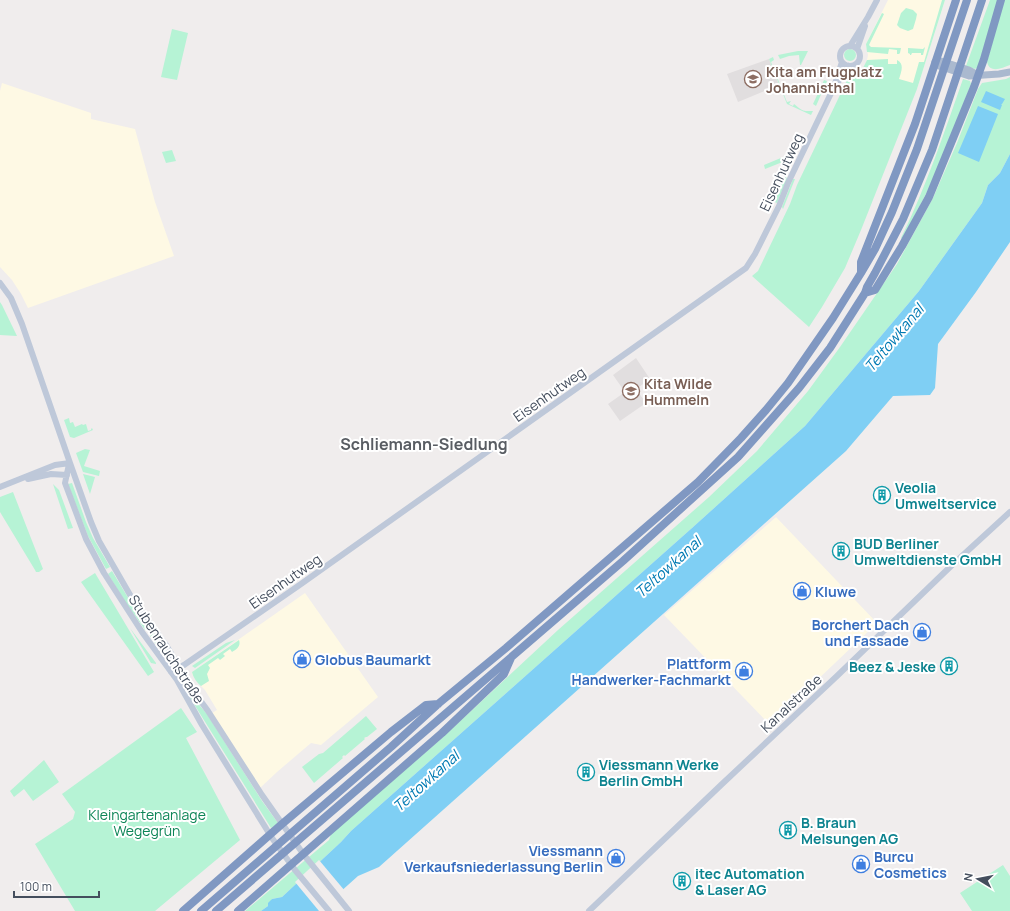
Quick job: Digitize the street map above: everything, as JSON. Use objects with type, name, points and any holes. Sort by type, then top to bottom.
[{"type":"highway","points":[[861,273],[861,262],[904,152],[956,0]]},
{"type":"highway","points":[[201,911],[391,747],[438,704],[514,641],[698,482],[766,410],[788,383],[833,318],[861,273],[892,212],[917,149],[967,0]]},
{"type":"highway","points":[[216,911],[623,561],[738,457],[799,388],[830,348],[865,293],[903,219],[932,150],[982,0]]},
{"type":"highway","points":[[865,293],[874,290],[902,246],[929,197],[978,75],[1001,0]]},
{"type":"highway","points":[[238,911],[292,866],[302,852],[442,733],[504,674],[511,657]]},
{"type":"highway","points":[[183,911],[284,826],[390,732],[426,705],[438,704]]},
{"type":"main road","points":[[935,62],[941,61],[969,70],[978,75],[1010,72]]},
{"type":"street","name":"Eisenhutweg","points":[[834,87],[849,66],[854,65],[858,61],[860,56],[857,49],[868,17],[876,0]]},
{"type":"street","name":"Eisenhutweg","points":[[171,672],[290,592],[746,268],[756,254],[834,87],[842,62],[840,53],[844,48],[850,46],[868,17]]},
{"type":"street","points":[[850,46],[857,49]]},
{"type":"street","points":[[842,62],[849,66]]},
{"type":"street","name":"Stubenrauchstraße","points":[[0,283],[11,298],[29,342],[70,463],[99,542],[133,600],[166,645],[262,795],[302,852]]},
{"type":"street","points":[[0,487],[55,465],[70,463]]},
{"type":"street","name":"Stubenrauchstraße","points":[[70,463],[65,483],[86,539],[101,567],[142,632],[177,680],[202,725],[271,836],[292,866],[329,911]]},
{"type":"street","points":[[12,482],[51,474],[67,475]]},
{"type":"street","name":"Kanalstraße","points":[[589,911],[950,567],[1010,512]]},
{"type":"street","points":[[302,852],[350,911]]},
{"type":"shaded area","points":[[888,0],[945,0],[917,89],[865,65],[868,55],[866,44]]},
{"type":"shaded area","name":"Kita am Flugplatz Johannisthal","points":[[769,59],[779,85],[738,102],[727,74]]},
{"type":"shaded area","points":[[2,83],[91,113],[91,119],[135,129],[155,202],[174,256],[28,308],[12,280],[0,267],[0,91]]},
{"type":"shaded area","name":"Kita Wilde Hummeln","points":[[636,358],[650,379],[636,389],[646,403],[620,421],[608,404],[625,392],[613,375]]},
{"type":"shaded area","points":[[776,517],[877,623],[770,725],[664,615]]},
{"type":"shaded area","points":[[305,593],[378,697],[321,745],[311,743],[260,788],[212,713],[217,710],[192,672]]},
{"type":"green space","points":[[942,0],[945,0],[917,89],[861,230],[845,268],[809,327],[752,276],[758,271],[849,76],[863,68],[867,60],[888,59],[888,64],[897,64],[897,60],[901,64],[902,68],[899,79],[913,83],[919,62],[924,62]]},
{"type":"green space","points":[[990,0],[998,0],[978,67],[975,69],[966,66]]},
{"type":"green space","points":[[1004,0],[1010,0],[1010,65],[1000,69],[993,69],[987,62]]},
{"type":"green space","points":[[906,8],[913,10],[917,14],[913,29],[908,31],[897,25],[901,13]]},
{"type":"green space","points":[[882,13],[884,14],[869,45],[871,47],[901,48],[899,54],[897,54],[897,50],[889,49],[888,54],[867,52],[866,44]]},
{"type":"green space","points":[[172,29],[188,33],[177,80],[161,77]]},
{"type":"green space","points":[[925,47],[923,55],[921,55],[921,53],[912,53],[910,55],[908,53],[908,48],[923,49]]},
{"type":"green space","points":[[852,49],[855,50],[855,60],[848,61],[845,60],[844,53],[845,50]]},
{"type":"green space","points":[[798,51],[808,51],[801,65],[799,55],[780,59],[778,55]]},
{"type":"green space","points":[[773,57],[774,60],[771,62],[787,102],[791,101],[789,104],[793,106],[794,104],[802,110],[813,111],[811,115],[787,104],[769,59]]},
{"type":"green space","points":[[1010,77],[1010,154],[1000,173],[988,185],[982,203],[919,291],[805,426],[351,831],[282,897],[272,899],[268,906],[261,911],[245,911],[329,840],[331,834],[441,739],[558,630],[709,497],[757,451],[808,391],[897,264],[933,198],[978,89],[982,83]]},
{"type":"green space","points":[[963,79],[970,81],[971,84],[943,156],[927,192],[902,239],[901,238],[919,199],[934,160]]},
{"type":"green space","points":[[824,80],[827,81],[816,106],[813,104]]},
{"type":"green space","points":[[172,150],[176,161],[166,163],[162,152]]},
{"type":"green space","points":[[788,155],[791,156],[790,159],[765,169],[764,165]]},
{"type":"green space","points":[[785,176],[787,179],[777,203],[773,201]]},
{"type":"green space","points":[[793,179],[795,179],[783,209],[782,207]]},
{"type":"green space","points":[[0,302],[2,305],[17,336],[0,335]]},
{"type":"green space","points":[[69,418],[70,423],[73,422],[75,427],[86,424],[88,431],[92,428],[93,430],[74,438],[70,437],[64,420]]},
{"type":"green space","points":[[85,449],[90,450],[84,466],[100,471],[99,476],[83,472],[76,453]]},
{"type":"green space","points":[[83,474],[95,477],[90,494]]},
{"type":"green space","points":[[72,483],[93,538],[110,567],[106,569],[88,536],[68,484]]},
{"type":"green space","points":[[53,484],[59,490],[73,528],[68,529]]},
{"type":"green space","points":[[13,492],[43,569],[39,572],[36,572],[0,512],[0,497]]},
{"type":"green space","points":[[112,571],[130,601],[150,627],[149,631],[145,630],[108,574]]},
{"type":"green space","points":[[95,573],[154,672],[148,676],[81,582]]},
{"type":"green space","points":[[130,628],[156,663],[156,664],[151,663]]},
{"type":"green space","points":[[154,633],[169,655],[165,657],[150,636]]},
{"type":"green space","points":[[235,640],[195,668],[192,666],[226,643]]},
{"type":"green space","points":[[239,640],[239,646],[235,650],[232,652],[230,649],[223,654],[225,656],[220,660],[218,658],[208,665],[210,668],[207,674],[209,681],[201,686],[194,678],[192,672]]},
{"type":"green space","points":[[182,680],[194,699],[207,714],[262,801],[278,823],[271,828],[189,696],[180,681]]},
{"type":"green space","name":"Kleingartenanlage Wegegrün","points":[[181,708],[197,732],[186,738],[240,840],[155,911],[75,911],[35,844],[73,819],[75,812],[62,794]]},
{"type":"green space","points":[[366,716],[377,729],[364,738],[365,739],[345,756],[344,755],[342,757],[343,758],[314,783],[302,767],[319,754],[323,753]]},
{"type":"green space","points":[[44,760],[59,782],[33,801],[24,789],[14,797],[10,791]]},
{"type":"green space","points":[[1003,865],[1010,876],[1010,911],[972,911],[960,893]]},
{"type":"water","points":[[986,91],[1005,99],[1001,104],[1000,110],[981,102]]},
{"type":"water","points":[[978,106],[998,114],[979,162],[958,153]]},
{"type":"water","name":"Teltowkanal","points":[[1010,154],[1010,242],[938,344],[935,388],[930,395],[893,396],[846,451],[379,867],[358,876],[319,911],[261,911],[268,906],[268,903],[272,899],[282,897],[351,831],[805,426],[919,291],[982,203],[988,185],[1000,173]]},
{"type":"pier","points":[[319,860],[345,891],[322,911],[319,911],[295,882]]},
{"type":"place","name":"Kita am Flugplatz Johannisthal","points":[[753,79]]},
{"type":"place","name":"Kita Wilde Hummeln","points":[[631,391]]},
{"type":"place","name":"Veolia Umweltservice","points":[[882,495]]},
{"type":"place","name":"BUD Berliner Umweltdienste GmbH","points":[[841,551]]},
{"type":"place","name":"Kluwe","points":[[802,591]]},
{"type":"place","name":"Borchert Dach und Fassade","points":[[922,632]]},
{"type":"place","name":"Globus Baumarkt","points":[[302,659]]},
{"type":"place","name":"Beez & Jeske","points":[[949,666]]},
{"type":"place","name":"Plattform Handwerker-Fachmarkt","points":[[744,671]]},
{"type":"place","name":"Viessmann Werke Berlin GmbH","points":[[586,772]]},
{"type":"place","name":"B. Braun Melsungen AG","points":[[788,830]]},
{"type":"place","name":"Viessmann Verkaufsniederlassung Berlin","points":[[616,858]]},
{"type":"place","name":"Burcu Cosmetics","points":[[861,864]]},
{"type":"place","name":"itec Automation & Laser AG","points":[[682,881]]},
{"type":"district","name":"Schliemann-Siedlung","points":[[424,444]]}]
